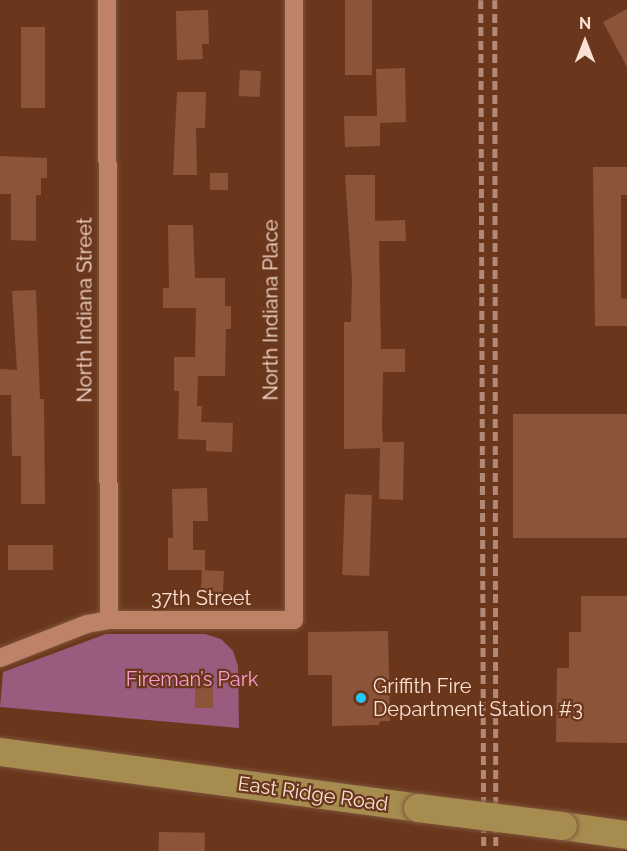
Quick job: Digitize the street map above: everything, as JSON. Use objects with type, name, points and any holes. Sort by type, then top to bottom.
[{"type":"main road","name":"East Ridge Road","points":[[0,752],[627,835]]},
{"type":"street","name":"North Indiana Street","points":[[107,0],[109,620]]},
{"type":"street","name":"North Indiana Place","points":[[294,0],[294,620]]},
{"type":"street","name":"37th Street","points":[[0,658],[87,624],[109,620],[294,620]]},
{"type":"green space","name":"Fireman’s Park","points":[[106,634],[205,634],[221,639],[233,651],[238,666],[239,728],[0,707],[3,672]]},
{"type":"building","points":[[345,0],[372,0],[372,75],[345,75]]},
{"type":"building","points":[[627,9],[627,67],[603,22]]},
{"type":"building","points":[[208,10],[209,44],[202,44],[203,59],[177,60],[176,11]]},
{"type":"building","points":[[21,27],[45,27],[45,108],[21,108]]},
{"type":"building","points":[[405,68],[406,122],[380,123],[380,146],[345,147],[344,116],[377,116],[376,69]]},
{"type":"building","points":[[240,70],[261,71],[260,97],[239,96]]},
{"type":"building","points":[[177,92],[206,92],[205,128],[196,128],[197,175],[173,175]]},
{"type":"building","points":[[0,156],[47,158],[47,178],[41,178],[41,195],[36,195],[36,241],[11,240],[11,194],[0,194]]},
{"type":"building","points":[[593,167],[627,167],[627,195],[621,195],[621,298],[627,299],[627,326],[595,326]]},
{"type":"building","points":[[210,173],[228,173],[228,190],[210,190]]},
{"type":"building","points":[[345,175],[375,175],[375,221],[405,220],[406,241],[379,241],[381,349],[405,349],[405,372],[383,372],[382,426],[383,442],[404,442],[403,500],[379,499],[380,448],[344,449],[344,322],[351,322],[352,280]]},
{"type":"building","points":[[168,225],[193,225],[195,278],[225,278],[225,306],[231,306],[231,329],[226,329],[225,376],[198,376],[197,406],[202,406],[201,422],[233,423],[232,452],[206,451],[206,440],[178,439],[179,391],[174,391],[174,357],[195,357],[196,308],[163,308],[163,288],[169,288]]},
{"type":"building","points":[[36,290],[40,399],[44,399],[45,504],[21,504],[21,456],[12,456],[11,395],[0,395],[0,369],[17,370],[12,291]]},
{"type":"building","points":[[513,414],[627,414],[627,538],[513,538]]},
{"type":"building","points":[[207,488],[208,521],[193,521],[193,550],[205,550],[205,570],[168,570],[168,538],[173,538],[172,489]]},
{"type":"building","points":[[345,494],[372,495],[369,576],[342,575]]},
{"type":"building","points":[[8,545],[53,545],[53,570],[8,570]]},
{"type":"building","points":[[202,570],[224,571],[223,594],[201,593]]},
{"type":"building","points":[[581,596],[627,596],[627,743],[556,742],[557,668],[569,668],[569,632],[581,632]]},
{"type":"building","name":"Griffith Fire Department Station #3","points":[[388,631],[390,721],[380,721],[379,725],[332,726],[332,675],[308,675],[308,632]]},
{"type":"building","points":[[195,675],[213,675],[213,708],[195,708]]},
{"type":"building","points":[[159,832],[205,833],[205,851],[159,851]]},
{"type":"railway","points":[[481,0],[484,851]]},
{"type":"railway","points":[[495,0],[496,851]]},
{"type":"place","name":"Griffith Fire Department Station #3","points":[[361,698]]}]
